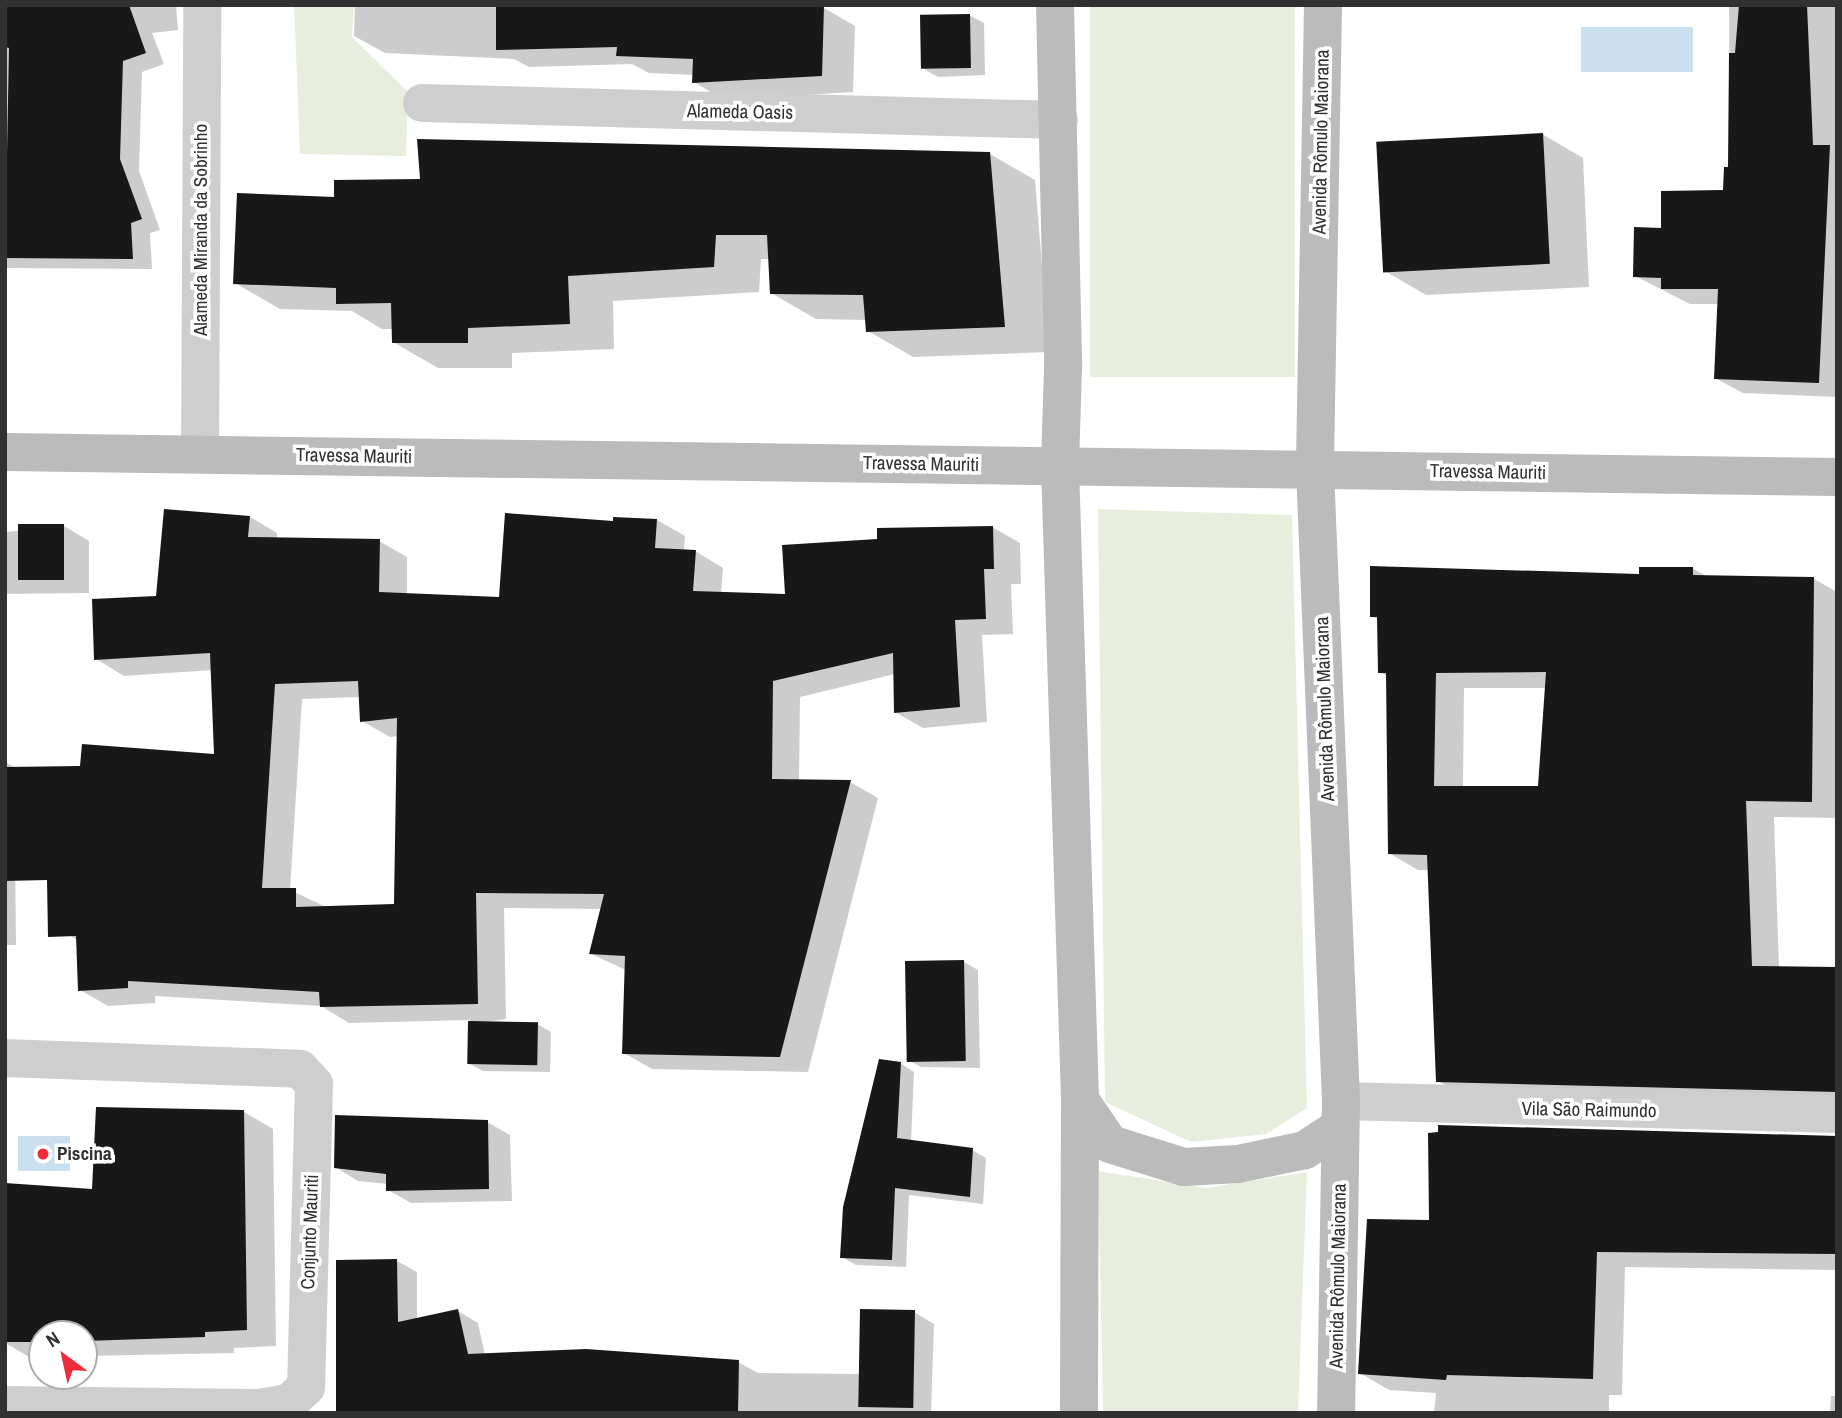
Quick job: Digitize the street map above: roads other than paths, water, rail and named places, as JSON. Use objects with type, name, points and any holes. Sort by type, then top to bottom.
[{"type":"street","name":"Alameda Miranda da Sobrinho","points":[[200,454],[201,5]]},
{"type":"street","points":[[1055,5],[1059,120],[1060,466],[1080,1100],[1079,1413]]},
{"type":"street","name":"Avenida Rômulo Maiorana","points":[[1323,5],[1315,470],[1341,1114],[1336,1413]]},
{"type":"street","name":"Alameda Oasis","points":[[422,103],[1059,120]]},
{"type":"street","name":"Travessa Mauriti","points":[[5,452],[1837,477]]},
{"type":"street","name":"Conjunto Mauriti","points":[[5,1058],[300,1069],[314,1084],[306,1387],[289,1404],[259,1408],[5,1405]]},
{"type":"street","points":[[1080,1100],[1110,1144],[1184,1167],[1238,1164],[1305,1150],[1341,1114]]},
{"type":"street","name":"Vila São Raimundo","points":[[1341,1114],[1837,1114]]},
{"type":"water","points":[[1581,27],[1693,27],[1693,72],[1581,72]]},
{"type":"water","name":"Piscina","points":[[18,1136],[70,1136],[70,1171],[18,1171]]},
{"type":"place","name":"Piscina","points":[[43,1154]]}]
